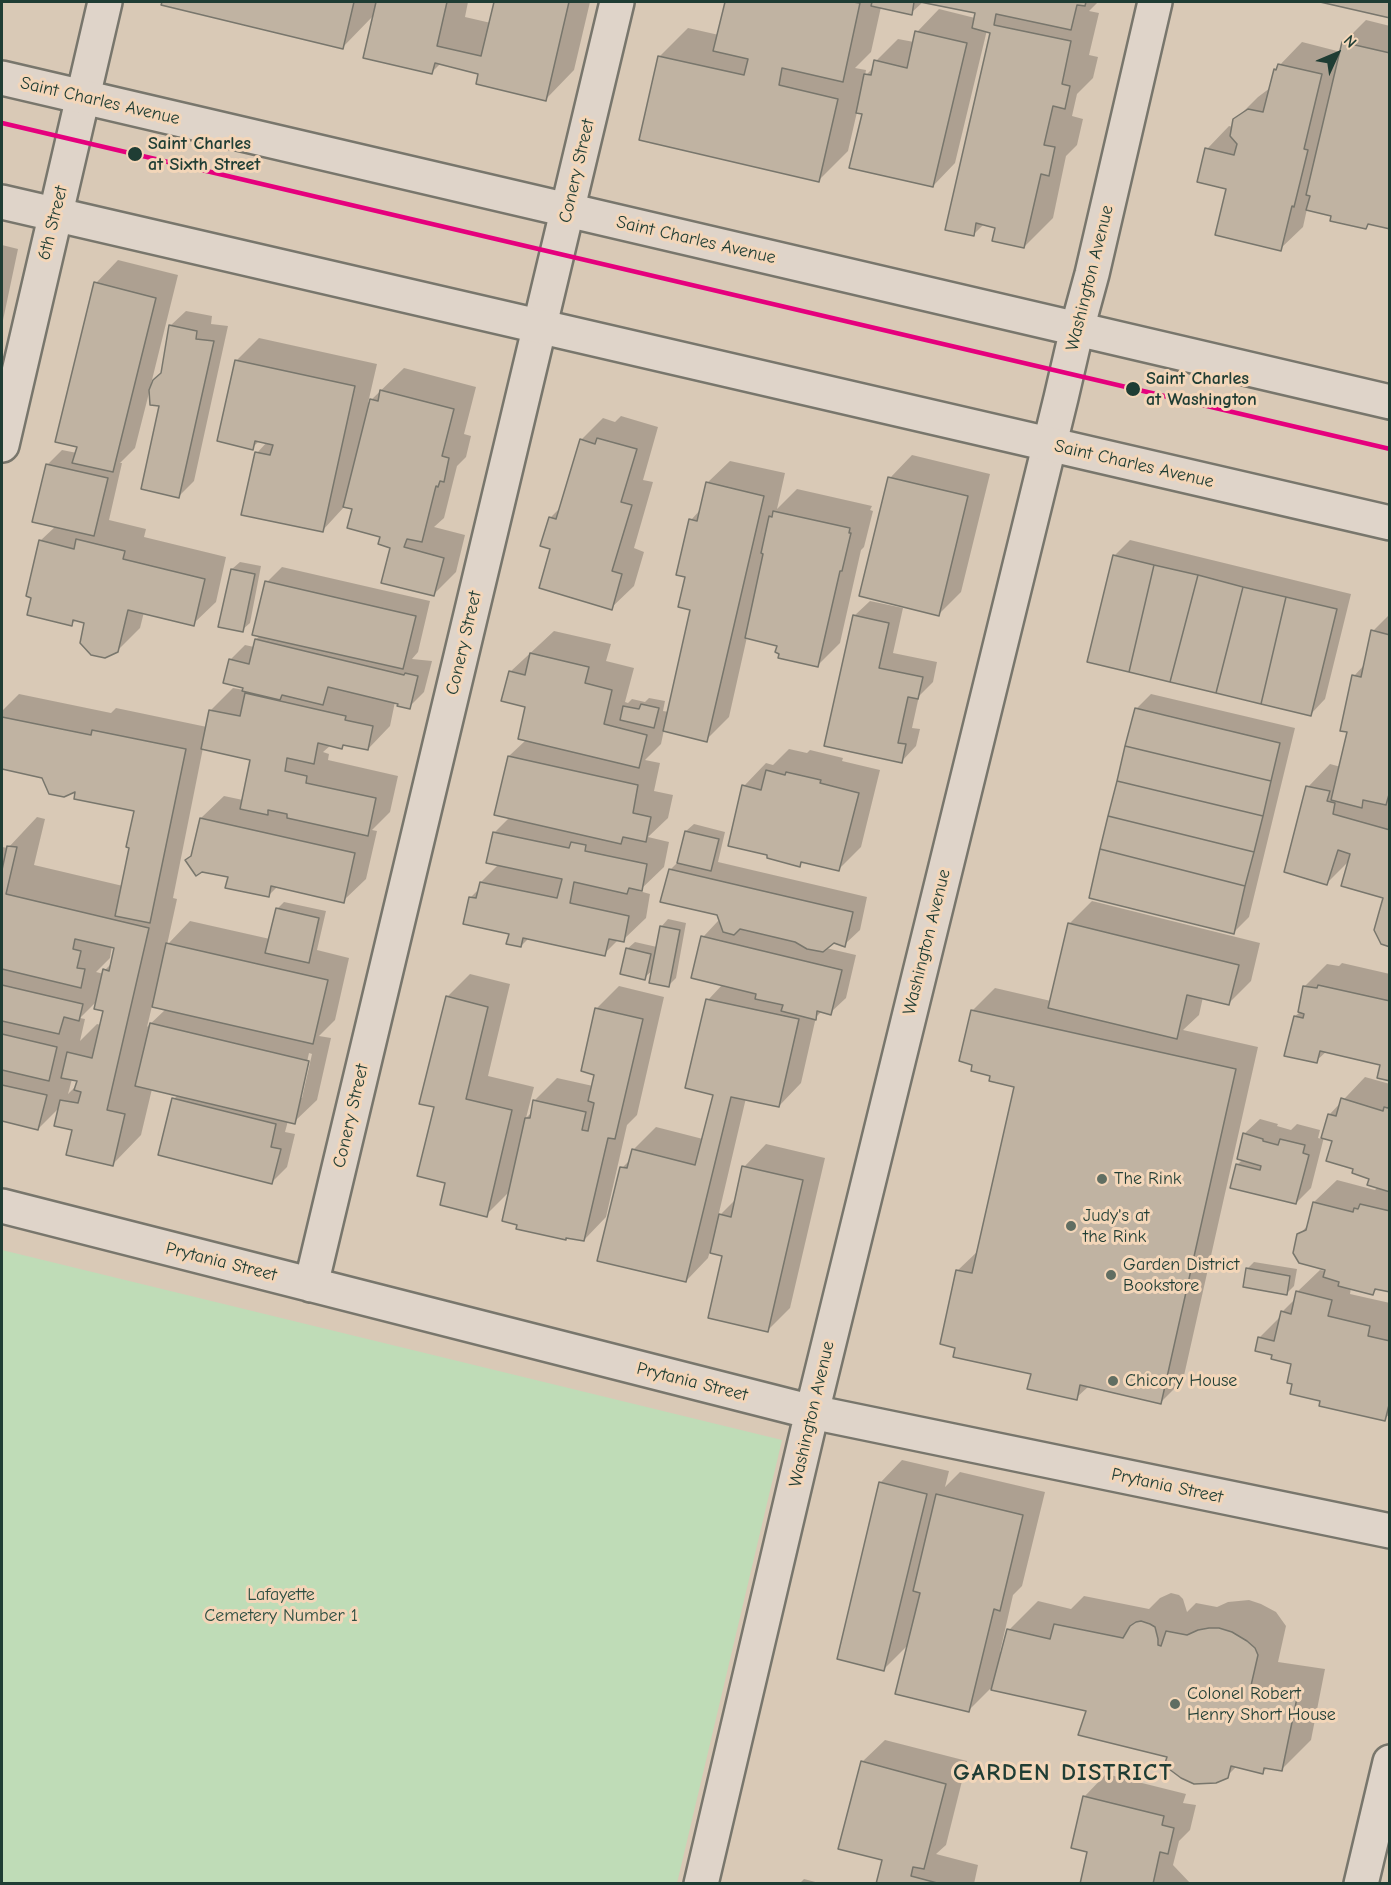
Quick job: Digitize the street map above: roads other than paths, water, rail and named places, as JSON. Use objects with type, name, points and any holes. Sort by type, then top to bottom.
[{"type":"street","name":"6th Street","points":[[2,445],[105,2]]},
{"type":"street","name":"Conery Street","points":[[311,1285],[617,2]]},
{"type":"street","name":"Washington Avenue","points":[[701,1884],[812,1412],[1092,274],[1155,2]]},
{"type":"street","name":"Saint Charles Avenue","points":[[2,78],[1389,402]]},
{"type":"street","name":"Saint Charles Avenue","points":[[2,202],[1389,523]]},
{"type":"street","name":"Prytania Street","points":[[2,1206],[812,1412],[1389,1531]]},
{"type":"street","points":[[1362,1884],[1389,1762]]},
{"type":"place","name":"Saint Charles at Sixth Street","points":[[135,154]]},
{"type":"place","name":"Saint Charles at Washington","points":[[1133,389]]},
{"type":"place","name":"The Rink","points":[[1102,1179]]},
{"type":"place","name":"Judy's at the Rink","points":[[1071,1226]]},
{"type":"place","name":"Garden District Bookstore","points":[[1111,1275]]},
{"type":"place","name":"Chicory House","points":[[1113,1381]]},
{"type":"place","name":"Colonel Robert Henry Short House","points":[[1175,1704]]},
{"type":"district","name":"GARDEN DISTRICT","points":[[1063,1773]]},
{"type":"park label","name":"Lafayette Cemetery Number 1","points":[[281,1605]]}]
